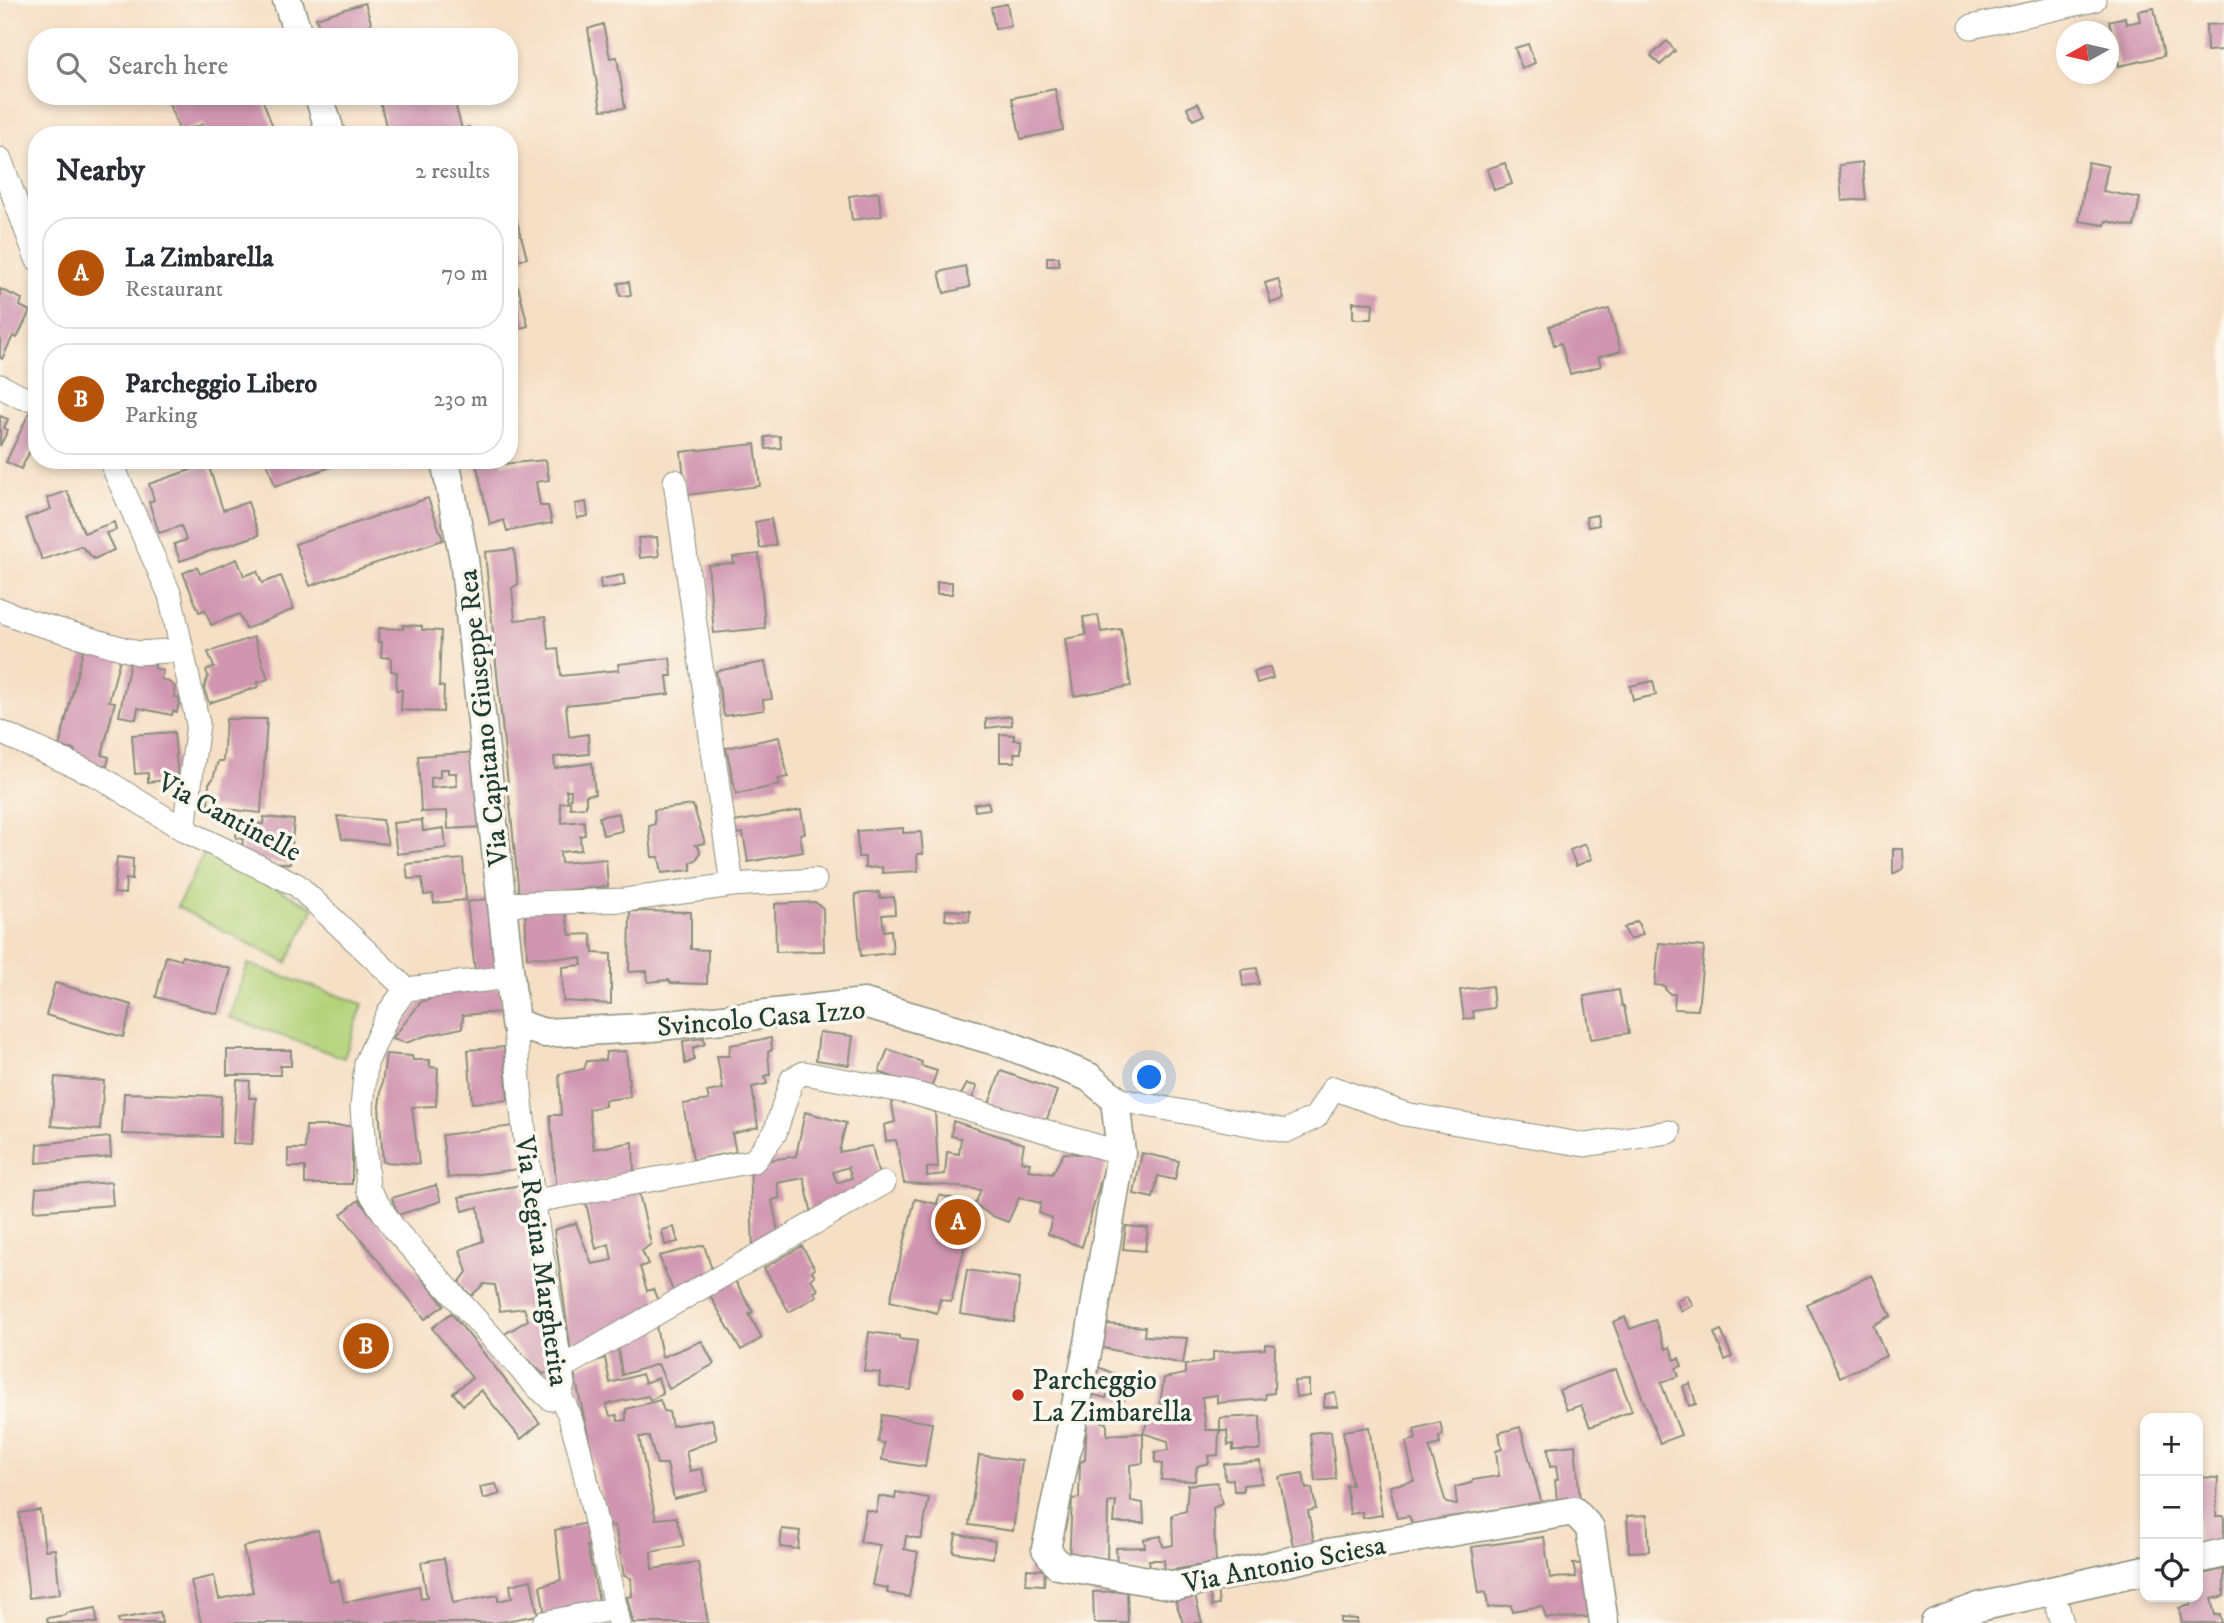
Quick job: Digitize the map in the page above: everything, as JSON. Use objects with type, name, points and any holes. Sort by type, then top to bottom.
[{"type":"street","points":[[286,0],[296,28]]},
{"type":"street","points":[[1970,27],[2094,0]]},
{"type":"street","points":[[321,105],[328,126]]},
{"type":"street","points":[[0,159],[28,235]]},
{"type":"street","points":[[0,386],[28,398]]},
{"type":"street","points":[[114,469],[170,595],[198,724],[184,830]]},
{"type":"street","name":"Via Capitano Giuseppe Rea","points":[[446,469],[464,559],[510,976]]},
{"type":"street","points":[[675,481],[732,885]]},
{"type":"street","points":[[0,610],[28,621],[138,653],[182,650]]},
{"type":"street","name":"Via Cantinelle","points":[[0,732],[100,778],[184,830],[297,885],[406,989]]},
{"type":"street","points":[[503,904],[625,900],[732,885],[815,880]]},
{"type":"street","points":[[510,976],[406,989],[389,1012],[366,1063],[362,1108],[368,1189],[395,1230],[535,1385],[551,1399],[560,1396]]},
{"type":"street","name":"Via Regina Margherita","points":[[510,976],[518,1068],[535,1201],[563,1384],[560,1396],[569,1414],[579,1448],[618,1616]]},
{"type":"street","name":"Svincolo Casa Izzo","points":[[515,1023],[544,1033],[643,1028],[864,1003],[1003,1043],[1089,1077],[1115,1099]]},
{"type":"street","points":[[535,1201],[754,1161],[775,1133],[792,1079],[804,1073],[913,1093],[1121,1153]]},
{"type":"street","points":[[1115,1099],[1286,1131],[1316,1117],[1333,1088],[1405,1114],[1585,1145],[1669,1132]]},
{"type":"street","name":"Via Antonio Sciesa","points":[[1115,1099],[1121,1153],[1089,1343],[1046,1549],[1058,1565],[1177,1586],[1328,1553],[1574,1511],[1590,1528],[1604,1623]]},
{"type":"street","points":[[561,1368],[884,1183]]},
{"type":"street","points":[[2203,1558],[2224,1553]]},
{"type":"street","points":[[1935,1623],[1979,1607],[2140,1571]]},
{"type":"street","points":[[544,1623],[618,1616]]},
{"type":"green space","points":[[205,852],[314,908],[287,963],[177,907]]},
{"type":"green space","points":[[248,964],[363,1004],[344,1058],[229,1017]]},
{"type":"building","points":[[365,3],[373,28],[319,28],[316,18]]},
{"type":"building","points":[[1007,4],[1011,26],[995,29],[991,7]]},
{"type":"building","points":[[2154,8],[2164,56],[2119,66],[2119,21],[2109,21],[2125,17],[2126,24],[2140,21],[2138,11]]},
{"type":"building","points":[[603,24],[610,58],[617,57],[625,108],[601,110],[588,29]]},
{"type":"building","points":[[2224,24],[2224,50],[2207,51],[2206,25]]},
{"type":"building","points":[[1667,41],[1675,51],[1660,65],[1651,56]]},
{"type":"building","points":[[1528,44],[1535,63],[1522,68],[1515,48]]},
{"type":"building","points":[[1055,89],[1063,130],[1021,139],[1012,98]]},
{"type":"building","points":[[1198,103],[1204,115],[1193,120],[1187,108]]},
{"type":"building","points":[[169,105],[264,105],[273,126],[203,124],[178,126]]},
{"type":"building","points":[[381,105],[455,105],[461,126],[386,126]]},
{"type":"building","points":[[1862,162],[1866,199],[1842,201],[1839,165]]},
{"type":"building","points":[[2088,162],[2108,166],[2103,191],[2140,198],[2134,227],[2106,221],[2105,225],[2079,221]]},
{"type":"building","points":[[1505,163],[1512,184],[1494,190],[1487,169]]},
{"type":"building","points":[[878,192],[882,216],[852,220],[849,196]]},
{"type":"building","points":[[518,225],[527,258],[518,260]]},
{"type":"building","points":[[1047,257],[1059,257],[1059,266],[1047,266]]},
{"type":"building","points":[[965,266],[970,287],[944,293],[939,272]]},
{"type":"building","points":[[1278,279],[1284,299],[1271,303],[1265,283]]},
{"type":"building","points":[[629,282],[631,295],[620,296],[618,283]]},
{"type":"building","points":[[518,286],[528,326],[518,329]]},
{"type":"building","points":[[0,289],[22,299],[20,306],[28,310],[28,315],[17,338],[13,336],[2,359]]},
{"type":"building","points":[[1353,302],[1373,303],[1372,319],[1353,319]]},
{"type":"building","points":[[1609,309],[1621,351],[1598,357],[1601,366],[1570,374],[1561,343],[1554,345],[1549,326]]},
{"type":"building","points":[[28,415],[28,455],[21,469],[6,462]]},
{"type":"building","points":[[0,416],[8,419],[4,428],[8,430],[0,446]]},
{"type":"building","points":[[780,436],[781,448],[766,449],[765,437]]},
{"type":"building","points":[[755,444],[760,486],[686,495],[681,452]]},
{"type":"building","points":[[546,460],[549,480],[536,482],[540,506],[548,506],[552,523],[507,531],[504,520],[490,525],[477,469],[518,469],[518,463]]},
{"type":"building","points":[[193,469],[210,469],[223,510],[248,502],[259,535],[180,561],[174,544],[186,540],[181,526],[159,533],[149,502],[154,500],[149,484]]},
{"type":"building","points":[[269,469],[325,469],[275,486]]},
{"type":"building","points":[[67,491],[84,533],[114,522],[116,530],[106,533],[114,550],[94,559],[81,546],[42,560],[26,518],[51,509],[47,498]]},
{"type":"building","points":[[428,498],[443,540],[310,586],[295,544]]},
{"type":"building","points":[[586,502],[588,516],[577,518],[575,504]]},
{"type":"building","points":[[1597,515],[1599,525],[1588,527],[1586,517]]},
{"type":"building","points":[[771,519],[776,545],[760,548],[755,522]]},
{"type":"building","points":[[657,537],[659,556],[640,558],[638,538]]},
{"type":"building","points":[[514,549],[518,584],[512,588],[515,620],[545,617],[549,649],[558,648],[561,676],[619,670],[618,664],[670,658],[672,676],[667,676],[669,694],[566,705],[569,737],[588,734],[589,754],[554,757],[555,768],[592,763],[595,794],[586,795],[586,807],[570,808],[571,790],[566,790],[568,802],[560,803],[562,823],[584,821],[585,835],[580,836],[581,850],[560,852],[561,863],[606,859],[608,886],[519,895],[485,552]]},
{"type":"building","points":[[759,554],[765,628],[714,633],[708,565],[734,563],[733,557]]},
{"type":"building","points":[[237,559],[244,576],[257,571],[262,583],[281,576],[294,609],[246,629],[239,614],[211,625],[205,610],[199,612],[183,573],[197,567],[200,574]]},
{"type":"building","points":[[623,575],[625,585],[601,589],[600,579]]},
{"type":"building","points":[[937,582],[952,582],[952,594],[937,594]]},
{"type":"building","points":[[1098,615],[1101,632],[1121,629],[1131,686],[1074,696],[1065,639],[1086,635],[1083,617]]},
{"type":"building","points":[[403,625],[441,631],[439,686],[444,687],[443,712],[401,710],[402,690],[396,690],[397,672],[391,671],[391,658],[381,657],[382,642],[378,642],[379,628],[403,629]]},
{"type":"building","points":[[254,637],[268,679],[257,683],[258,687],[209,703],[204,689],[208,676],[206,670],[214,667],[208,652]]},
{"type":"building","points":[[84,646],[121,655],[109,701],[115,702],[102,755],[109,757],[107,766],[73,758],[75,750],[59,747]]},
{"type":"building","points":[[140,661],[155,665],[155,668],[163,671],[161,679],[175,687],[174,697],[180,698],[177,712],[173,711],[172,715],[138,708],[136,719],[119,716],[130,662],[138,665]]},
{"type":"building","points":[[765,662],[772,699],[763,700],[764,710],[724,716],[716,671]]},
{"type":"building","points":[[1270,667],[1273,678],[1257,683],[1254,672]]},
{"type":"building","points":[[1653,681],[1656,695],[1633,700],[1630,686]]},
{"type":"building","points":[[1011,716],[1012,725],[986,728],[986,719]]},
{"type":"building","points":[[226,719],[267,719],[261,813],[208,807],[209,783],[213,779],[218,761],[223,761]]},
{"type":"building","points":[[174,732],[178,779],[148,782],[148,773],[135,774],[132,735]]},
{"type":"building","points":[[1000,734],[1014,735],[1014,740],[1021,740],[1021,753],[1014,753],[1015,762],[1000,762]]},
{"type":"building","points":[[779,737],[788,777],[778,779],[780,785],[736,794],[726,748]]},
{"type":"building","points":[[479,752],[483,827],[448,829],[447,811],[421,812],[418,756]],"holes":[[[440,769],[448,769],[448,773],[456,773],[457,786],[431,788],[431,778],[440,777]]]},
{"type":"building","points":[[988,802],[990,809],[975,811],[974,804]]},
{"type":"building","points":[[693,805],[705,843],[695,845],[700,853],[696,860],[691,862],[691,870],[662,873],[659,857],[652,857],[649,826],[655,824],[654,810]]},
{"type":"building","points":[[801,810],[805,833],[800,834],[803,852],[748,862],[743,833],[737,834],[734,822]]},
{"type":"building","points":[[619,813],[622,831],[603,835],[599,817]]},
{"type":"building","points":[[337,816],[382,820],[388,844],[342,839]]},
{"type":"building","points":[[264,817],[294,820],[290,864],[255,860],[241,854],[243,839],[236,838],[237,822],[263,824]]},
{"type":"building","points":[[422,820],[423,831],[444,828],[446,848],[397,854],[393,823]]},
{"type":"building","points":[[903,828],[903,833],[921,832],[923,854],[917,854],[918,871],[882,873],[882,867],[865,868],[865,857],[858,857],[857,831]]},
{"type":"building","points":[[1585,844],[1592,859],[1576,866],[1570,850]]},
{"type":"building","points":[[1893,849],[1903,849],[1904,868],[1893,874]]},
{"type":"building","points":[[117,857],[133,859],[132,880],[126,879],[125,894],[114,893]]},
{"type":"building","points":[[463,859],[466,900],[434,903],[433,894],[424,895],[422,878],[408,879],[406,864]]},
{"type":"building","points":[[879,892],[880,898],[894,897],[895,914],[882,915],[884,931],[891,930],[893,953],[861,956],[855,894]]},
{"type":"building","points":[[491,898],[500,968],[475,971],[467,902]]},
{"type":"building","points":[[815,902],[823,908],[824,951],[776,952],[775,904]]},
{"type":"building","points":[[564,907],[570,935],[591,934],[593,953],[611,954],[611,1004],[563,1001],[562,967],[582,965],[581,958],[527,957],[525,910]]},
{"type":"building","points":[[946,910],[970,911],[969,922],[945,920]]},
{"type":"building","points":[[630,911],[691,912],[691,949],[708,950],[707,984],[671,983],[669,980],[648,982],[647,971],[629,972]]},
{"type":"building","points":[[1637,921],[1643,934],[1630,940],[1624,928]]},
{"type":"building","points":[[1659,943],[1704,947],[1698,1010],[1674,1009],[1675,994],[1670,994],[1665,986],[1655,985]]},
{"type":"building","points":[[166,956],[181,960],[182,956],[231,969],[218,1014],[156,997]]},
{"type":"building","points":[[1257,968],[1259,984],[1243,986],[1241,970]]},
{"type":"building","points":[[55,983],[132,1005],[123,1037],[46,1015]]},
{"type":"building","points":[[1492,986],[1494,1008],[1473,1011],[1474,1018],[1464,1019],[1460,990]]},
{"type":"building","points":[[457,989],[501,989],[501,1012],[463,1015],[462,1028],[406,1043],[392,1039],[421,1002]]},
{"type":"building","points":[[1619,990],[1629,1033],[1591,1039],[1584,996]]},
{"type":"building","points":[[819,1032],[853,1036],[849,1065],[816,1060]]},
{"type":"building","points":[[704,1038],[705,1044],[693,1048],[694,1060],[685,1064],[683,1041]]},
{"type":"building","points":[[771,1038],[772,1050],[768,1052],[770,1075],[765,1076],[767,1084],[752,1087],[758,1127],[732,1134],[736,1152],[693,1160],[683,1104],[709,1100],[707,1092],[723,1089],[717,1056],[729,1056],[730,1045]]},
{"type":"building","points":[[504,1047],[508,1100],[472,1103],[468,1050]]},
{"type":"building","points":[[888,1049],[937,1071],[930,1091],[879,1072]]},
{"type":"building","points":[[227,1050],[291,1050],[291,1066],[280,1066],[280,1075],[227,1075]]},
{"type":"building","points":[[626,1051],[630,1097],[605,1100],[605,1106],[589,1109],[594,1149],[633,1142],[634,1172],[557,1192],[550,1115],[561,1115],[559,1074],[584,1069],[587,1061],[605,1060],[606,1052]]},
{"type":"building","points":[[386,1054],[412,1056],[413,1060],[430,1060],[430,1067],[438,1068],[436,1106],[412,1107],[419,1164],[383,1162],[379,1106]]},
{"type":"building","points":[[1001,1071],[1057,1091],[1044,1127],[988,1107]]},
{"type":"building","points":[[55,1077],[104,1081],[100,1130],[51,1126]]},
{"type":"building","points":[[237,1080],[250,1081],[249,1098],[256,1098],[252,1144],[233,1143]]},
{"type":"building","points":[[967,1084],[977,1086],[970,1105],[959,1098]]},
{"type":"building","points":[[124,1093],[221,1096],[220,1137],[122,1134]]},
{"type":"building","points":[[891,1097],[935,1112],[938,1167],[927,1168],[927,1176],[945,1174],[947,1152],[959,1154],[961,1138],[951,1136],[953,1121],[1024,1144],[1021,1161],[1030,1163],[1028,1170],[1052,1174],[1064,1153],[1082,1154],[1086,1150],[1107,1158],[1082,1247],[1048,1234],[1052,1218],[1039,1213],[1041,1203],[1019,1198],[1008,1222],[990,1215],[975,1204],[981,1190],[904,1183],[896,1140],[886,1141],[884,1125],[895,1122]]},
{"type":"building","points":[[805,1112],[846,1123],[839,1152],[872,1146],[880,1181],[813,1219],[804,1178],[777,1183],[780,1198],[772,1200],[779,1238],[753,1251],[750,1163],[796,1156]],"holes":[[[848,1167],[852,1178],[837,1183],[833,1172]]]},
{"type":"building","points":[[306,1126],[352,1126],[352,1184],[305,1184],[305,1167],[288,1167],[288,1149],[305,1149]]},
{"type":"building","points":[[513,1126],[519,1169],[448,1178],[442,1135]]},
{"type":"building","points":[[110,1137],[111,1157],[37,1163],[38,1144]]},
{"type":"building","points":[[1142,1153],[1179,1161],[1175,1180],[1158,1176],[1153,1198],[1134,1194]]},
{"type":"building","points":[[111,1182],[113,1205],[34,1211],[36,1188]]},
{"type":"building","points":[[436,1185],[441,1201],[398,1215],[392,1198]]},
{"type":"building","points":[[520,1185],[555,1371],[543,1374],[503,1335],[528,1320],[524,1308],[500,1311],[495,1285],[484,1284],[471,1296],[459,1283],[467,1272],[460,1250],[483,1241],[478,1207],[463,1211],[459,1197]]},
{"type":"building","points":[[637,1185],[651,1244],[642,1251],[648,1264],[640,1267],[647,1291],[653,1289],[659,1303],[571,1353],[554,1230],[576,1223],[592,1264],[612,1260],[609,1244],[596,1249],[585,1198]]},
{"type":"building","points":[[939,1195],[975,1204],[951,1302],[940,1299],[937,1313],[890,1301],[915,1199],[937,1204]]},
{"type":"building","points":[[359,1200],[444,1305],[425,1319],[341,1214]]},
{"type":"building","points":[[1126,1226],[1148,1228],[1145,1251],[1123,1249]]},
{"type":"building","points":[[674,1227],[678,1242],[665,1245],[662,1230]]},
{"type":"building","points":[[704,1245],[714,1276],[675,1296],[659,1256]]},
{"type":"building","points":[[802,1246],[815,1269],[812,1271],[815,1276],[811,1279],[818,1290],[814,1292],[817,1296],[789,1312],[764,1268]]},
{"type":"building","points":[[967,1270],[1020,1278],[1014,1322],[960,1314]]},
{"type":"building","points":[[1872,1275],[1891,1316],[1873,1325],[1886,1356],[1840,1377],[1807,1304]]},
{"type":"building","points":[[734,1279],[753,1312],[749,1314],[762,1338],[741,1350],[709,1294]]},
{"type":"building","points":[[1687,1295],[1693,1305],[1681,1311],[1676,1301]]},
{"type":"building","points":[[451,1313],[540,1423],[521,1439],[481,1390],[463,1405],[453,1393],[472,1378],[432,1328]]},
{"type":"building","points":[[1625,1317],[1630,1329],[1655,1320],[1666,1349],[1670,1347],[1675,1360],[1679,1358],[1682,1366],[1676,1368],[1679,1376],[1661,1383],[1681,1435],[1660,1443],[1613,1322]]},
{"type":"building","points":[[655,1321],[662,1357],[702,1341],[714,1364],[669,1389],[658,1364],[622,1375],[617,1342]]},
{"type":"building","points":[[1106,1324],[1145,1327],[1144,1336],[1187,1338],[1183,1364],[1103,1348]]},
{"type":"building","points":[[1721,1330],[1732,1357],[1725,1360],[1714,1333]]},
{"type":"building","points":[[869,1332],[917,1341],[911,1390],[879,1386],[880,1373],[864,1371]]},
{"type":"building","points":[[1265,1344],[1275,1345],[1274,1393],[1266,1394],[1265,1399],[1217,1403],[1217,1395],[1202,1397],[1206,1430],[1219,1430],[1218,1455],[1208,1456],[1209,1463],[1197,1466],[1195,1481],[1161,1480],[1162,1464],[1155,1462],[1155,1452],[1169,1450],[1168,1441],[1143,1433],[1153,1407],[1159,1410],[1164,1378],[1185,1374],[1185,1365],[1213,1361],[1213,1352],[1265,1349]]},
{"type":"building","points":[[605,1358],[610,1383],[642,1374],[645,1383],[658,1378],[663,1394],[650,1400],[648,1396],[606,1404],[610,1416],[617,1415],[618,1421],[626,1420],[626,1409],[660,1400],[664,1411],[669,1412],[672,1426],[712,1419],[717,1439],[686,1451],[690,1471],[702,1469],[707,1491],[674,1499],[667,1464],[657,1464],[649,1437],[639,1437],[656,1519],[676,1517],[684,1546],[651,1552],[652,1569],[698,1562],[708,1623],[633,1623],[627,1597],[632,1596],[631,1578],[624,1576],[615,1526],[608,1525],[573,1368]]},
{"type":"building","points":[[1098,1367],[1120,1376],[1117,1389],[1128,1395],[1123,1401],[1107,1395],[1106,1398],[1090,1394]]},
{"type":"building","points":[[1616,1369],[1632,1411],[1590,1427],[1581,1405],[1567,1410],[1559,1390]]},
{"type":"building","points":[[1309,1380],[1309,1395],[1296,1397],[1294,1381]]},
{"type":"building","points":[[1690,1383],[1696,1404],[1689,1406],[1683,1386]]},
{"type":"building","points":[[1335,1392],[1338,1407],[1324,1407],[1325,1394]]},
{"type":"building","points":[[882,1415],[932,1423],[925,1467],[882,1460],[884,1443],[878,1442]]},
{"type":"building","points":[[1260,1416],[1261,1450],[1233,1450],[1233,1444],[1228,1445],[1227,1431],[1220,1431],[1220,1418]]},
{"type":"building","points":[[1087,1418],[1107,1423],[1107,1435],[1143,1433],[1143,1463],[1130,1465],[1131,1501],[1143,1503],[1144,1523],[1114,1523],[1116,1501],[1108,1503],[1107,1565],[1069,1563],[1072,1499],[1079,1498],[1080,1462],[1085,1460]]},
{"type":"building","points":[[1440,1422],[1443,1434],[1439,1437],[1440,1444],[1429,1447],[1446,1503],[1457,1505],[1455,1487],[1473,1480],[1499,1476],[1496,1451],[1502,1449],[1499,1433],[1520,1427],[1542,1504],[1449,1517],[1413,1525],[1409,1516],[1397,1518],[1390,1486],[1414,1481],[1406,1442],[1416,1439],[1414,1429]]},
{"type":"building","points":[[1369,1427],[1382,1515],[1363,1518],[1362,1512],[1350,1514],[1346,1485],[1352,1485],[1343,1431]]},
{"type":"building","points":[[1331,1431],[1336,1479],[1315,1481],[1310,1433]]},
{"type":"building","points":[[1575,1445],[1580,1500],[1557,1502],[1556,1466],[1550,1467],[1548,1448]]},
{"type":"building","points":[[979,1455],[1022,1461],[1013,1531],[969,1525]]},
{"type":"building","points":[[1260,1461],[1262,1483],[1243,1485],[1243,1491],[1234,1491],[1233,1479],[1225,1480],[1224,1464]]},
{"type":"building","points":[[1303,1473],[1306,1489],[1312,1488],[1316,1509],[1308,1511],[1314,1542],[1293,1546],[1279,1477]]},
{"type":"building","points":[[2203,1477],[2218,1478],[2216,1516],[2224,1516],[2224,1539],[2203,1545]]},
{"type":"building","points":[[1217,1482],[1222,1504],[1213,1508],[1216,1563],[1165,1571],[1164,1560],[1149,1560],[1150,1569],[1117,1566],[1116,1548],[1145,1547],[1144,1539],[1161,1536],[1163,1547],[1173,1545],[1172,1515],[1186,1511],[1188,1485]]},
{"type":"building","points":[[496,1484],[500,1494],[483,1499],[480,1487]]},
{"type":"building","points":[[896,1492],[929,1498],[921,1539],[906,1536],[904,1549],[918,1552],[909,1597],[887,1593],[888,1588],[872,1585],[880,1545],[860,1542],[866,1510],[876,1512],[879,1496],[895,1499]]},
{"type":"building","points":[[40,1510],[45,1550],[55,1549],[60,1594],[29,1598],[19,1513]]},
{"type":"building","points":[[1647,1515],[1649,1551],[1629,1552],[1627,1516]]},
{"type":"building","points":[[587,1523],[596,1542],[587,1546],[599,1601],[545,1615],[540,1586],[561,1580],[555,1530]]},
{"type":"building","points":[[782,1529],[800,1531],[798,1549],[780,1547]]},
{"type":"building","points":[[318,1530],[330,1582],[339,1580],[344,1602],[419,1586],[421,1599],[427,1598],[421,1562],[444,1558],[453,1603],[498,1595],[498,1601],[512,1598],[510,1585],[531,1580],[538,1615],[495,1623],[201,1623],[191,1581],[214,1576],[219,1599],[253,1592],[243,1547]]},
{"type":"building","points":[[956,1534],[995,1541],[993,1558],[953,1552]]},
{"type":"building","points":[[1544,1537],[1550,1578],[1576,1577],[1573,1564],[1589,1563],[1591,1617],[1546,1618],[1542,1606],[1512,1611],[1511,1605],[1488,1608],[1486,1592],[1479,1593],[1472,1547]]},
{"type":"building","points":[[1027,1569],[1045,1570],[1044,1585],[1026,1584]]},
{"type":"building","points":[[2224,1569],[2224,1596],[2211,1599],[2215,1615],[2220,1614],[2222,1623],[2182,1623],[2179,1608],[2191,1605],[2190,1602],[2203,1602],[2203,1574]]},
{"type":"building","points":[[1217,1588],[1219,1605],[1212,1606],[1209,1589]]},
{"type":"building","points":[[1127,1591],[1128,1623],[1094,1623],[1093,1592]]},
{"type":"building","points":[[1172,1591],[1194,1592],[1202,1623],[1183,1623]]},
{"type":"building","points":[[96,1608],[97,1623],[48,1623],[47,1618]]},
{"type":"building","points":[[160,1612],[162,1623],[119,1623],[118,1619]]},
{"type":"building","points":[[1340,1618],[1357,1619],[1357,1623],[1340,1623]]},
{"type":"place","name":"La Zimbarella","points":[[958,1222]]},
{"type":"place","name":"Parcheggio Libero","points":[[366,1346]]},
{"type":"place","name":"Parcheggio La Zimbarella","points":[[1018,1395]]}]
